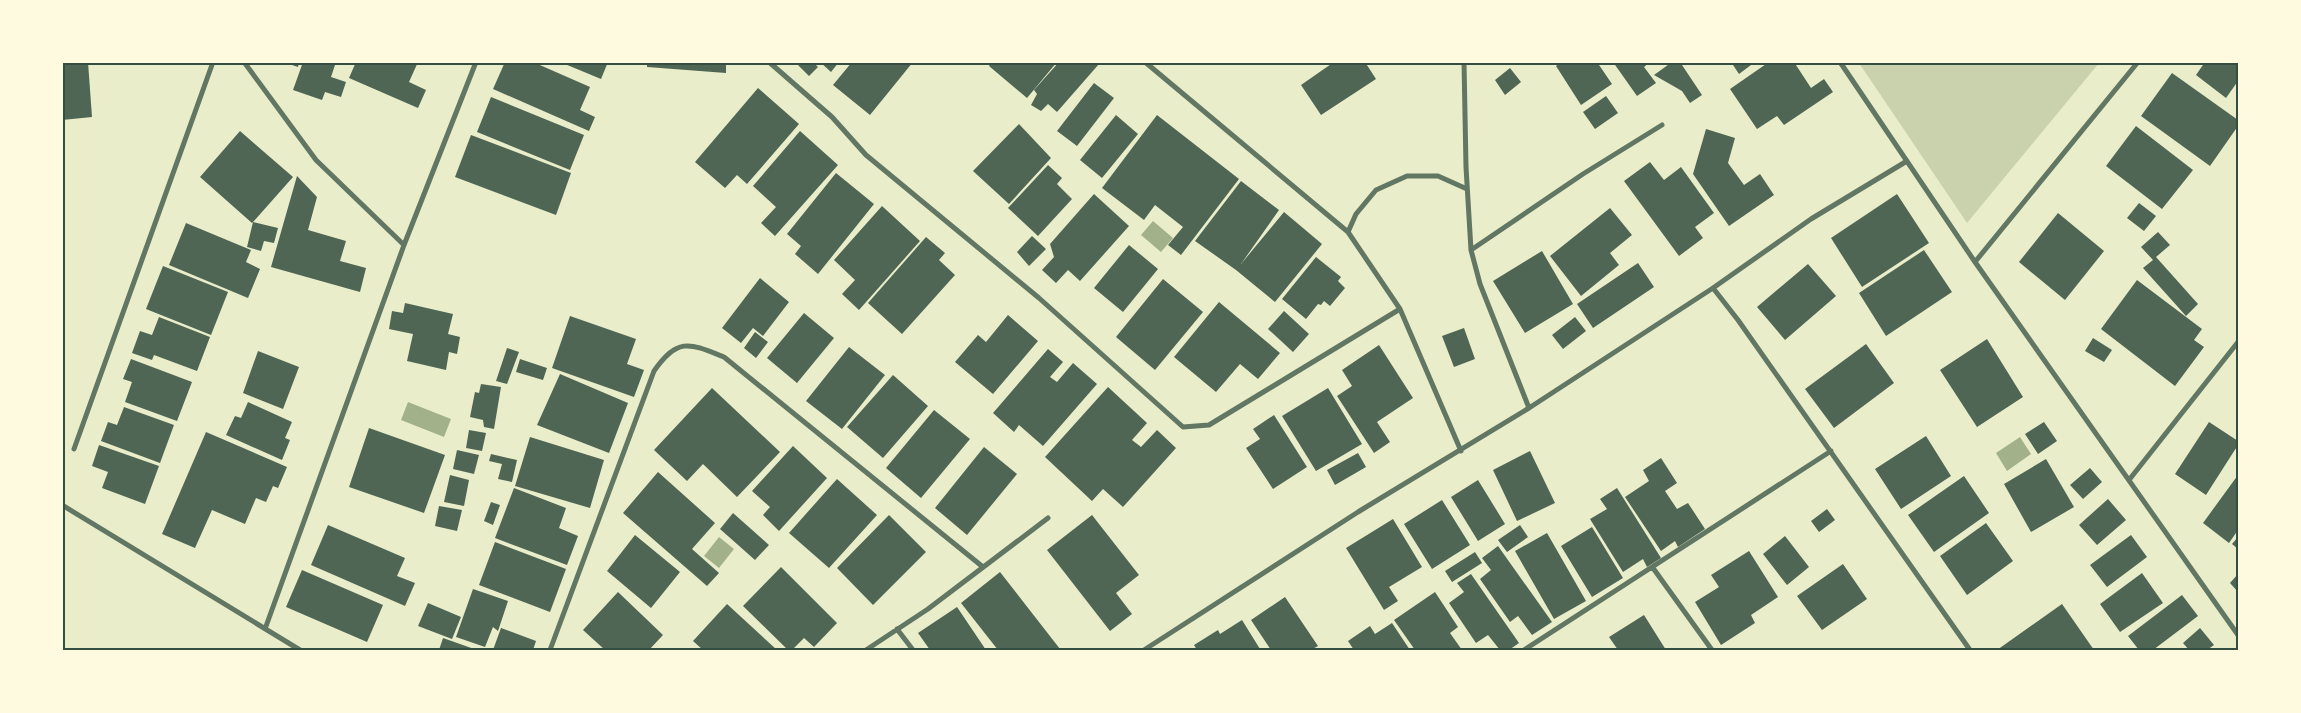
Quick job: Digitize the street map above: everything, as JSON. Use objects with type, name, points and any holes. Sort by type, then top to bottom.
[{"type":"street","points":[[74,449],[213,62]]},
{"type":"street","points":[[244,62],[316,160],[404,244]]},
{"type":"street","points":[[265,629],[404,244],[476,62]]},
{"type":"street","points":[[769,62],[832,117],[866,156],[1039,298],[1184,427],[1209,425],[1400,309]]},
{"type":"street","points":[[1145,62],[1348,232],[1400,309],[1461,451]]},
{"type":"street","points":[[1464,62],[1467,189],[1471,250],[1480,284],[1529,408]]},
{"type":"street","points":[[1840,62],[1975,262],[2238,635]]},
{"type":"street","points":[[1975,262],[2138,62]]},
{"type":"street","points":[[1471,250],[1574,179],[1662,125]]},
{"type":"street","points":[[1144,650],[1358,512],[1529,408],[1713,288],[1811,220],[1907,161]]},
{"type":"street","points":[[1348,232],[1356,214],[1376,190],[1407,176],[1438,176],[1467,189]]},
{"type":"street","points":[[1713,288],[1738,320],[1970,650]]},
{"type":"street","points":[[2129,480],[2238,342]]},
{"type":"street","points":[[550,650],[654,371],[666,353],[682,345],[698,346],[724,357],[983,567]]},
{"type":"street","points":[[1524,650],[1831,452]]},
{"type":"street","points":[[62,505],[300,650]]},
{"type":"street","points":[[866,650],[983,567],[1048,518]]},
{"type":"street","points":[[1652,568],[1712,650]]},
{"type":"street","points":[[897,629],[913,650]]},
{"type":"shaded area","points":[[1859,63],[2099,63],[1967,223]]},
{"type":"shaded area","points":[[1153,221],[1173,238],[1161,252],[1141,235]]},
{"type":"shaded area","points":[[408,402],[451,419],[444,437],[401,420]]},
{"type":"shaded area","points":[[2020,437],[2031,454],[2007,471],[1996,453]]},
{"type":"shaded area","points":[[719,537],[734,549],[719,568],[704,556]]},
{"type":"building","points":[[62,62],[88,62],[92,117],[62,120]]},
{"type":"building","points":[[283,62],[299,62],[298,67]]},
{"type":"building","points":[[303,62],[336,62],[331,77],[346,82],[341,97],[325,92],[322,100],[293,90]]},
{"type":"building","points":[[356,62],[418,62],[409,82],[426,90],[418,108],[349,78]]},
{"type":"building","points":[[505,62],[533,62],[590,87],[580,110],[595,117],[589,131],[493,89]]},
{"type":"building","points":[[560,62],[608,62],[601,79]]},
{"type":"building","points":[[647,62],[726,62],[726,73],[647,67]]},
{"type":"building","points":[[795,62],[813,62],[818,67],[809,76]]},
{"type":"building","points":[[820,62],[839,62],[831,72]]},
{"type":"building","points":[[852,62],[913,62],[870,115],[833,85]]},
{"type":"building","points":[[992,62],[1057,62],[1027,98],[989,66]]},
{"type":"building","points":[[1059,62],[1097,62],[1099,64],[1057,112],[1048,104],[1041,111],[1031,105],[1037,94],[1034,90]]},
{"type":"building","points":[[1334,62],[1365,62],[1376,79],[1321,115],[1301,85]]},
{"type":"building","points":[[1561,62],[1597,62],[1612,84],[1581,105],[1556,66]]},
{"type":"building","points":[[1613,62],[1650,62],[1644,67],[1656,83],[1637,96]]},
{"type":"building","points":[[1672,62],[1680,62],[1702,95],[1690,103],[1682,91],[1654,75]]},
{"type":"building","points":[[1731,62],[1755,62],[1739,74]]},
{"type":"building","points":[[1769,62],[1794,62],[1811,88],[1824,79],[1833,92],[1784,125],[1777,116],[1757,129],[1730,89]]},
{"type":"building","points":[[2205,62],[2238,62],[2238,81],[2226,98],[2196,75]]},
{"type":"building","points":[[1510,68],[1521,82],[1505,95],[1495,80]]},
{"type":"building","points":[[2172,73],[2238,120],[2238,126],[2210,166],[2141,116]]},
{"type":"building","points":[[1094,83],[1114,98],[1077,146],[1057,131]]},
{"type":"building","points":[[758,88],[799,124],[747,184],[737,175],[725,188],[695,162]]},
{"type":"building","points":[[1606,96],[1618,113],[1595,129],[1583,112]]},
{"type":"building","points":[[491,97],[584,135],[570,170],[477,132]]},
{"type":"building","points":[[1116,115],[1138,134],[1102,178],[1080,160]]},
{"type":"building","points":[[1157,115],[1239,179],[1181,255],[1168,245],[1183,227],[1155,205],[1144,220],[1102,188]]},
{"type":"building","points":[[1019,124],[1051,158],[1009,204],[973,171]]},
{"type":"building","points":[[2136,126],[2193,170],[2162,209],[2106,166]]},
{"type":"building","points":[[1706,129],[1735,138],[1728,163],[1744,185],[1760,174],[1774,195],[1729,226],[1693,174]]},
{"type":"building","points":[[240,131],[293,177],[252,223],[200,177]]},
{"type":"building","points":[[800,131],[838,165],[775,236],[761,223],[776,207],[753,186]]},
{"type":"building","points":[[471,135],[571,173],[556,215],[455,177]]},
{"type":"building","points":[[1650,162],[1664,180],[1681,167],[1714,213],[1695,227],[1703,238],[1679,256],[1624,181]]},
{"type":"building","points":[[1048,165],[1062,178],[1057,184],[1072,199],[1038,236],[1008,208]]},
{"type":"building","points":[[836,173],[874,204],[818,274],[795,254],[801,246],[787,234]]},
{"type":"building","points":[[297,176],[317,197],[308,230],[346,241],[340,261],[366,268],[360,292],[271,267]]},
{"type":"building","points":[[1241,181],[1279,210],[1241,264],[1284,212],[1322,244],[1275,302],[1236,270],[1195,241]]},
{"type":"building","points":[[1094,194],[1129,226],[1080,281],[1068,270],[1056,283],[1042,270],[1054,257],[1050,244]]},
{"type":"building","points":[[1897,194],[1929,243],[1862,287],[1831,238]]},
{"type":"building","points":[[2139,203],[2156,216],[2144,231],[2127,218]]},
{"type":"building","points":[[882,206],[920,241],[859,310],[842,294],[855,280],[834,260]]},
{"type":"building","points":[[1610,208],[1632,235],[1610,253],[1619,265],[1581,296],[1550,256]]},
{"type":"building","points":[[2058,213],[2104,251],[2065,300],[2019,262]]},
{"type":"building","points":[[253,222],[278,228],[274,243],[264,241],[261,251],[247,247]]},
{"type":"building","points":[[186,223],[251,250],[246,262],[260,269],[248,298],[169,265]]},
{"type":"building","points":[[2158,232],[2170,245],[2156,257],[2198,304],[2186,316],[2143,268],[2153,260],[2141,247]]},
{"type":"building","points":[[1032,236],[1046,249],[1029,266],[1017,252]]},
{"type":"building","points":[[926,237],[945,253],[939,260],[955,275],[902,334],[868,303]]},
{"type":"building","points":[[1129,245],[1158,269],[1123,312],[1094,288]]},
{"type":"building","points":[[1924,250],[1952,292],[1886,336],[1859,293]]},
{"type":"building","points":[[1542,251],[1573,304],[1525,333],[1493,281]]},
{"type":"building","points":[[1316,257],[1341,277],[1338,281],[1345,288],[1330,306],[1324,301],[1321,305],[1318,304],[1306,319],[1282,299]]},
{"type":"building","points":[[1638,263],[1654,287],[1593,328],[1577,304]]},
{"type":"building","points":[[1808,264],[1836,296],[1785,340],[1757,307]]},
{"type":"building","points":[[163,266],[228,292],[211,335],[146,309]]},
{"type":"building","points":[[760,278],[789,302],[763,336],[753,328],[741,343],[722,328]]},
{"type":"building","points":[[1163,279],[1203,312],[1155,370],[1116,337]]},
{"type":"building","points":[[2137,280],[2202,329],[2194,340],[2204,347],[2175,386],[2101,329]]},
{"type":"building","points":[[1219,302],[1280,353],[1258,379],[1240,364],[1216,392],[1174,357]]},
{"type":"building","points":[[405,303],[453,314],[448,334],[460,337],[457,354],[449,352],[446,370],[407,361],[413,334],[389,329],[392,311],[403,313]]},
{"type":"building","points":[[1284,311],[1309,334],[1293,352],[1268,329]]},
{"type":"building","points":[[804,313],[834,338],[797,383],[767,358]]},
{"type":"building","points":[[1008,315],[1038,341],[993,394],[955,362],[978,335],[986,342]]},
{"type":"building","points":[[570,316],[636,339],[627,364],[644,370],[634,397],[552,368]]},
{"type":"building","points":[[159,317],[210,337],[197,371],[154,355],[152,360],[132,353],[140,331],[152,335]]},
{"type":"building","points":[[1575,317],[1586,331],[1563,349],[1552,335]]},
{"type":"building","points":[[1464,328],[1475,359],[1454,367],[1442,336]]},
{"type":"building","points":[[755,332],[768,342],[756,358],[744,348]]},
{"type":"building","points":[[2093,338],[2112,350],[2104,362],[2085,351]]},
{"type":"building","points":[[1987,339],[2023,397],[1977,427],[1940,370]]},
{"type":"building","points":[[1866,344],[1894,383],[1834,428],[1805,389]]},
{"type":"building","points":[[1379,345],[1413,398],[1377,422],[1390,442],[1374,453],[1337,396],[1352,386],[1342,370]]},
{"type":"building","points":[[849,347],[885,375],[842,429],[806,401]]},
{"type":"building","points":[[507,348],[519,352],[507,384],[496,381]]},
{"type":"building","points":[[1048,349],[1063,362],[1050,377],[1057,382],[1073,363],[1097,384],[1043,446],[1019,425],[1014,432],[993,413]]},
{"type":"building","points":[[258,351],[299,367],[283,409],[243,393]]},
{"type":"building","points":[[131,359],[192,382],[177,421],[125,402],[132,382],[123,379]]},
{"type":"building","points":[[520,359],[547,368],[543,380],[516,372]]},
{"type":"building","points":[[560,374],[628,403],[609,453],[537,425]]},
{"type":"building","points":[[893,375],[928,406],[883,458],[847,427]]},
{"type":"building","points":[[481,384],[501,387],[494,429],[484,427],[483,420],[470,417],[475,392],[479,393]]},
{"type":"building","points":[[1108,387],[1147,423],[1132,440],[1141,447],[1157,430],[1176,448],[1123,507],[1103,489],[1092,501],[1045,457]]},
{"type":"building","points":[[712,388],[780,452],[737,497],[703,464],[687,481],[654,450]]},
{"type":"building","points":[[1328,388],[1362,444],[1316,471],[1282,416]]},
{"type":"building","points":[[248,402],[292,422],[285,438],[290,440],[282,460],[226,435],[235,416],[241,418]]},
{"type":"building","points":[[124,407],[174,425],[160,463],[101,441],[108,422],[117,425]]},
{"type":"building","points":[[934,410],[970,439],[921,498],[886,468]]},
{"type":"building","points":[[1274,415],[1307,467],[1273,489],[1246,448],[1260,439],[1253,429]]},
{"type":"building","points":[[2044,422],[2057,441],[2038,454],[2025,434]]},
{"type":"building","points":[[2209,422],[2238,441],[2238,445],[2206,495],[2175,474]]},
{"type":"building","points":[[369,428],[445,455],[424,513],[349,487]]},
{"type":"building","points":[[469,430],[486,433],[482,451],[466,448]]},
{"type":"building","points":[[206,432],[287,467],[278,488],[273,486],[266,502],[256,498],[245,524],[212,510],[195,548],[162,534]]},
{"type":"building","points":[[1926,436],[1951,476],[1901,509],[1875,469]]},
{"type":"building","points":[[530,437],[604,460],[590,508],[515,486]]},
{"type":"building","points":[[99,445],[159,466],[145,504],[102,488],[108,472],[92,466]]},
{"type":"building","points":[[793,446],[827,478],[779,531],[763,515],[770,507],[752,491]]},
{"type":"building","points":[[984,447],[1017,474],[967,535],[935,508]]},
{"type":"building","points":[[457,450],[479,455],[474,474],[453,469]]},
{"type":"building","points":[[1530,451],[1555,503],[1517,521],[1493,470]]},
{"type":"building","points":[[1358,453],[1366,467],[1335,485],[1327,470]]},
{"type":"building","points":[[491,454],[517,460],[512,482],[498,479],[502,464],[489,461]]},
{"type":"building","points":[[1661,458],[1677,483],[1665,491],[1677,509],[1688,503],[1705,529],[1678,547],[1675,541],[1661,551],[1625,497],[1649,481],[1643,470]]},
{"type":"building","points":[[2046,459],[2074,507],[2031,532],[2004,484]]},
{"type":"building","points":[[2090,468],[2102,482],[2083,499],[2070,485]]},
{"type":"building","points":[[658,472],[715,523],[692,549],[719,573],[707,586],[623,513]]},
{"type":"building","points":[[450,475],[469,480],[464,506],[444,502]]},
{"type":"building","points":[[2238,475],[2238,530],[2229,543],[2203,523]]},
{"type":"building","points":[[1964,476],[1989,513],[1934,552],[1908,515]]},
{"type":"building","points":[[837,479],[877,515],[829,568],[789,533]]},
{"type":"building","points":[[1478,480],[1505,524],[1478,541],[1451,497]]},
{"type":"building","points":[[514,488],[566,508],[559,528],[578,536],[567,565],[495,538]]},
{"type":"building","points":[[1617,488],[1661,558],[1647,567],[1643,559],[1623,572],[1590,519],[1607,509],[1600,499]]},
{"type":"building","points":[[2108,499],[2126,520],[2097,545],[2079,525]]},
{"type":"building","points":[[1442,500],[1470,545],[1432,569],[1404,524]]},
{"type":"building","points":[[491,502],[500,505],[493,525],[484,521]]},
{"type":"building","points":[[439,506],[462,510],[457,531],[435,526]]},
{"type":"building","points":[[1827,509],[1835,520],[1819,532],[1811,521]]},
{"type":"building","points":[[733,513],[769,545],[755,560],[720,529]]},
{"type":"building","points":[[889,515],[926,552],[873,605],[837,568]]},
{"type":"building","points":[[1092,515],[1139,575],[1116,593],[1132,614],[1110,631],[1047,550]]},
{"type":"building","points":[[1393,519],[1422,567],[1389,587],[1398,601],[1384,610],[1346,548]]},
{"type":"building","points":[[1986,523],[2013,561],[1967,595],[1940,556]]},
{"type":"building","points":[[328,525],[405,558],[397,576],[415,583],[405,606],[311,565]]},
{"type":"building","points":[[1520,525],[1528,537],[1507,552],[1498,540]]},
{"type":"building","points":[[1592,527],[1623,578],[1592,597],[1561,546]]},
{"type":"building","points":[[1547,533],[1586,601],[1554,619],[1515,551]]},
{"type":"building","points":[[635,535],[680,572],[651,608],[607,571]]},
{"type":"building","points":[[2131,535],[2147,557],[2107,587],[2090,565]]},
{"type":"building","points":[[1785,536],[1809,567],[1787,585],[1763,554]]},
{"type":"building","points":[[2238,537],[2238,549],[2232,544]]},
{"type":"building","points":[[495,542],[566,569],[550,612],[479,585]]},
{"type":"building","points":[[1498,546],[1552,622],[1532,635],[1518,616],[1510,622],[1480,579],[1491,570],[1482,558]]},
{"type":"building","points":[[1749,551],[1778,597],[1751,615],[1755,623],[1721,645],[1695,602],[1719,587],[1711,575]]},
{"type":"building","points":[[1475,552],[1482,563],[1452,582],[1445,571]]},
{"type":"building","points":[[1843,564],[1867,599],[1822,630],[1797,596]]},
{"type":"building","points":[[781,567],[837,623],[814,647],[804,638],[792,650],[788,650],[743,606]]},
{"type":"building","points":[[302,570],[383,605],[367,642],[286,607]]},
{"type":"building","points":[[1000,572],[1060,649],[998,650],[961,603]]},
{"type":"building","points":[[2142,573],[2163,603],[2120,632],[2100,604]]},
{"type":"building","points":[[1471,574],[1519,643],[1509,650],[1500,650],[1488,635],[1476,643],[1449,603],[1464,592],[1457,583]]},
{"type":"building","points":[[2238,574],[2238,592],[2230,583]]},
{"type":"building","points":[[473,589],[508,601],[498,631],[493,627],[485,647],[456,637]]},
{"type":"building","points":[[618,592],[663,635],[649,650],[605,650],[583,630]]},
{"type":"building","points":[[1435,592],[1458,627],[1450,633],[1462,650],[1415,650],[1394,620]]},
{"type":"building","points":[[2182,595],[2198,616],[2153,650],[2139,650],[2128,636]]},
{"type":"building","points":[[1285,597],[1318,646],[1311,650],[1271,650],[1251,620]]},
{"type":"building","points":[[428,603],[461,617],[452,639],[418,626]]},
{"type":"building","points":[[727,604],[777,650],[703,650],[693,641]]},
{"type":"building","points":[[2062,604],[2094,650],[1997,650]]},
{"type":"building","points":[[957,607],[986,650],[930,650],[918,633]]},
{"type":"building","points":[[1644,615],[1666,650],[1618,650],[1609,637]]},
{"type":"building","points":[[1242,620],[1260,649],[1197,650],[1194,645],[1218,630],[1220,634]]},
{"type":"building","points":[[1392,623],[1410,650],[1354,650],[1348,641],[1370,626],[1375,634]]},
{"type":"building","points":[[501,628],[536,641],[533,650],[493,650]]},
{"type":"building","points":[[2200,628],[2214,645],[2207,650],[2189,650],[2183,643]]},
{"type":"building","points":[[443,638],[477,650],[439,650]]}]
